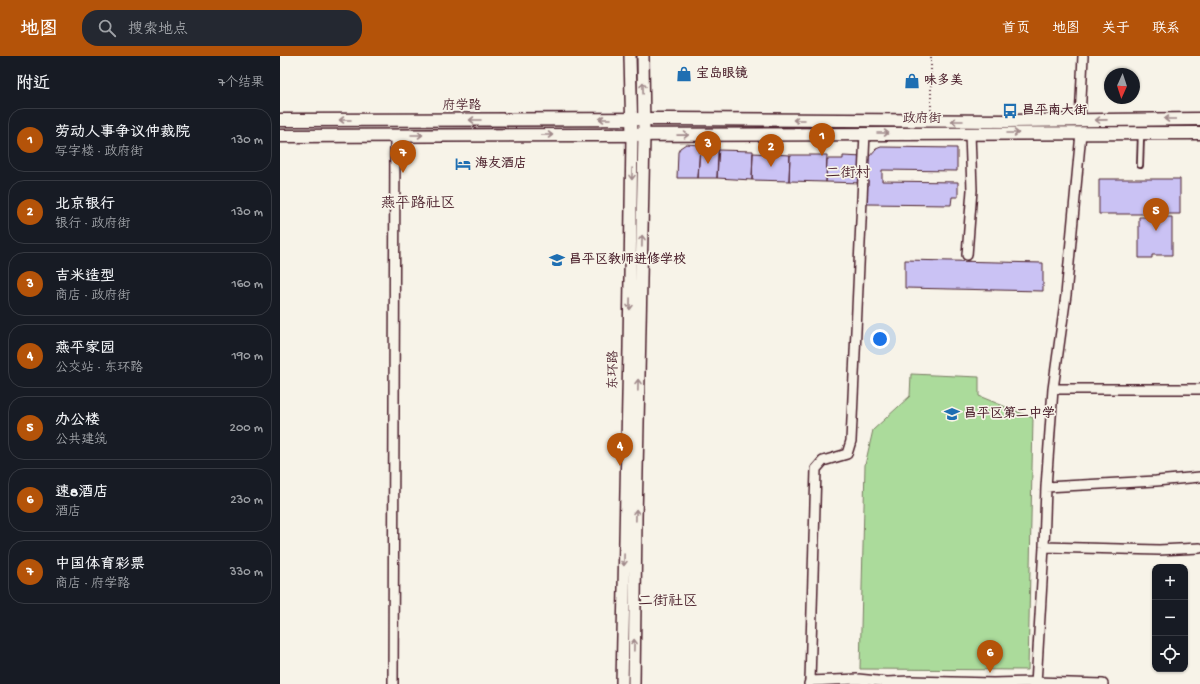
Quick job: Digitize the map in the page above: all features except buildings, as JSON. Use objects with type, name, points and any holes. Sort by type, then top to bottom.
[{"type":"main road","name":"政府街","points":[[644,120],[930,121],[1200,119]]},
{"type":"main road","name":"府学路","points":[[280,120],[644,120]]},
{"type":"main road","name":"政府街","points":[[638,135],[1141,132],[1200,133]]},
{"type":"main road","points":[[280,136],[638,135]]},
{"type":"street","name":"东环路","points":[[630,56],[632,119],[638,135],[634,684]]},
{"type":"street","points":[[638,135],[644,120],[643,56]]},
{"type":"street","points":[[1080,120],[1083,56]]},
{"type":"street","points":[[865,133],[851,441],[847,454],[823,461],[816,469],[810,682],[858,679],[887,682],[910,681],[1103,684]]},
{"type":"street","points":[[967,255],[972,190],[970,133]]},
{"type":"street","points":[[1036,683],[1046,487],[1053,389],[1066,295],[1081,133]]},
{"type":"street","points":[[393,684],[395,135]]},
{"type":"street","name":"东环路","points":[[622,684],[629,340],[638,135]]},
{"type":"street","points":[[1053,389],[1200,389]]},
{"type":"street","points":[[1046,487],[1200,477]]},
{"type":"street","points":[[1044,547],[1158,550],[1200,548]]},
{"type":"lane","points":[[1140,165],[1141,132]]},
{"type":"path","points":[[930,121],[931,56]]},
{"type":"green space","points":[[911,374],[979,377],[979,396],[1033,418],[1028,670],[860,669],[865,465],[873,430],[910,396]]},
{"type":"place","name":"宝岛眼镜","points":[[684,74]]},
{"type":"place","name":"味多美","points":[[912,81]]},
{"type":"place","name":"昌平南大街","points":[[1010,111]]},
{"type":"place","name":"劳动人事争议仲裁院","points":[[822,156]]},
{"type":"place","name":"海友酒店","points":[[463,164]]},
{"type":"place","name":"吉米造型","points":[[708,164]]},
{"type":"place","name":"北京银行","points":[[771,167]]},
{"type":"place","name":"中国体育彩票","points":[[403,173]]},
{"type":"place","name":"办公楼","points":[[1156,231]]},
{"type":"place","name":"昌平区教师进修学校","points":[[557,260]]},
{"type":"place","name":"昌平区第二中学","points":[[952,414]]},
{"type":"place","name":"燕平家园","points":[[620,466]]},
{"type":"place","name":"速8酒店","points":[[990,673]]},
{"type":"district","name":"二街村","points":[[848,174]]},
{"type":"district","name":"燕平路社区","points":[[418,204]]},
{"type":"district","name":"二街社区","points":[[668,602]]}]
